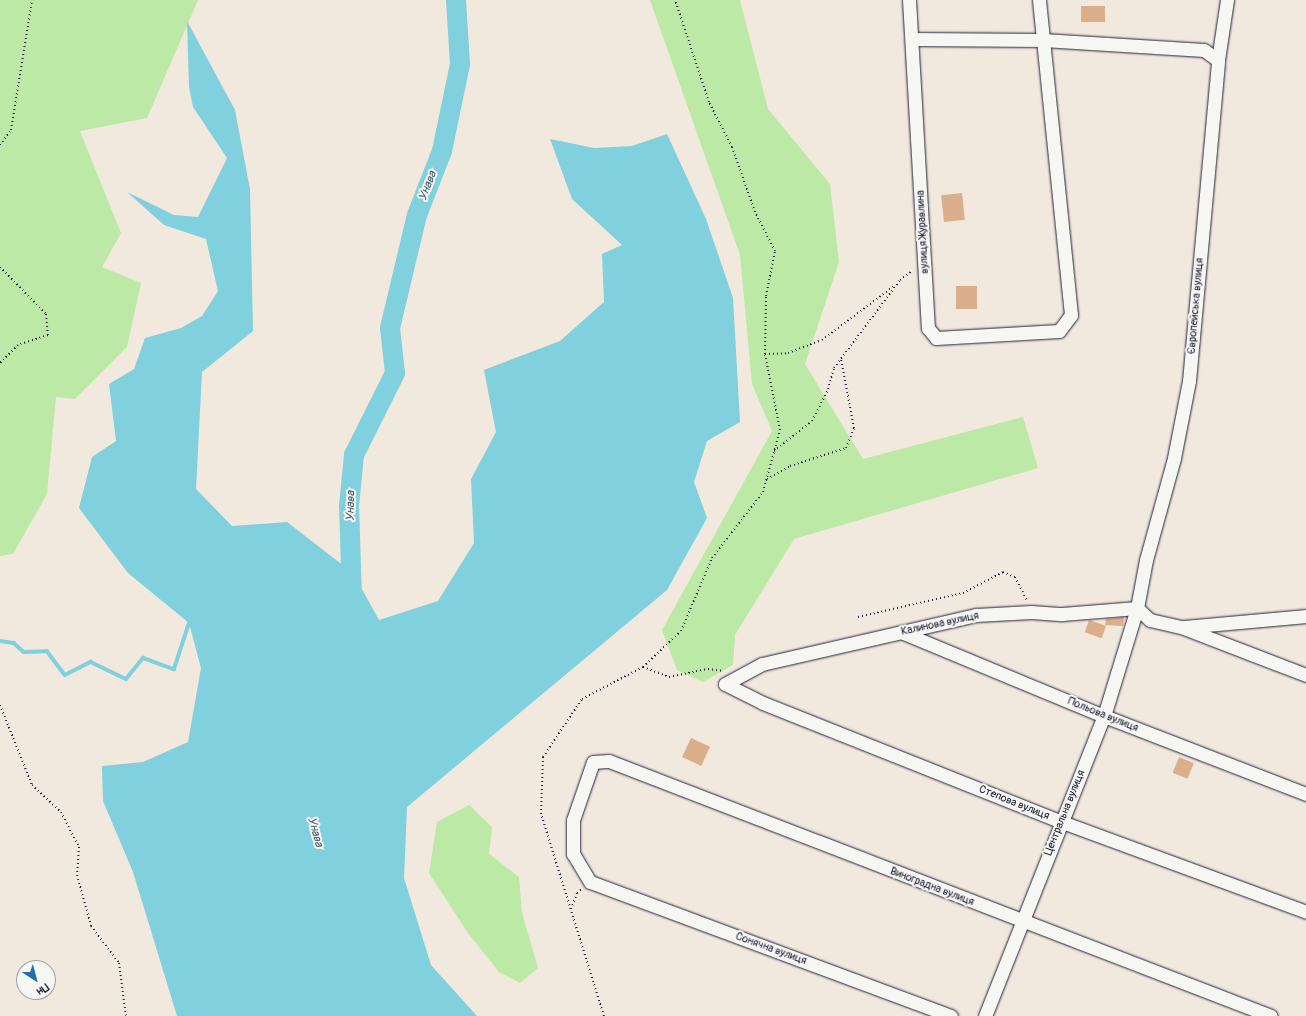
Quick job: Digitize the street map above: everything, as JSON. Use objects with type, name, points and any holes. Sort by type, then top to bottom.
[{"type":"street","name":"вулиця Журавлина","points":[[909,0],[913,39],[928,328],[936,338],[1059,331],[1071,315],[1043,40]]},
{"type":"street","points":[[1039,0],[1043,40]]},
{"type":"street","name":"Європейська вулиця","points":[[1137,608],[1146,560],[1174,458],[1190,381],[1218,60],[1227,0]]},
{"type":"street","points":[[913,39],[1043,40],[1204,50],[1218,60]]},
{"type":"street","points":[[1137,608],[1150,620],[1181,627],[1306,675]]},
{"type":"street","name":"Калинова вулиця","points":[[725,684],[762,664],[976,615],[1031,612],[1062,614],[1137,608]]},
{"type":"street","name":"Центральна вулиця","points":[[985,1016],[1104,716],[1137,608]]},
{"type":"street","points":[[1181,627],[1306,616]]},
{"type":"street","name":"Польова вулиця","points":[[901,632],[1104,716],[1306,794]]},
{"type":"street","name":"Степова вулиця","points":[[725,684],[763,703],[1062,822],[1306,912]]},
{"type":"street","name":"Виноградна вулиця","points":[[590,882],[573,854],[573,820],[594,762],[609,761],[1022,922],[1271,1016]]},
{"type":"street","name":"Сонячна вулиця","points":[[590,882],[951,1016]]},
{"type":"path","points":[[0,145],[11,130],[32,0]]},
{"type":"path","points":[[675,0],[709,102],[732,147],[755,212],[775,252],[766,296],[765,354],[780,430],[763,492],[712,558],[681,631],[643,666],[669,677],[708,668],[743,674]]},
{"type":"path","points":[[765,354],[788,353],[822,340],[925,262]]},
{"type":"path","points":[[0,267],[46,314],[48,335],[18,345],[0,363]]},
{"type":"path","points":[[774,451],[812,421],[828,389],[834,368],[897,284]]},
{"type":"path","points":[[767,479],[790,466],[846,448],[854,428],[841,359]]},
{"type":"path","points":[[858,617],[963,593],[1003,572],[1015,577],[1031,612]]},
{"type":"path","points":[[0,705],[32,785],[61,812],[79,847],[77,875],[91,926],[119,963],[126,1016]]},
{"type":"path","points":[[570,910],[577,893],[590,882]]},
{"type":"green space","points":[[0,0],[198,0],[147,118],[80,131],[121,233],[102,267],[141,283],[127,347],[75,399],[56,397],[47,494],[13,554],[0,556]]},
{"type":"green space","points":[[650,0],[740,0],[768,109],[830,184],[839,262],[805,364],[863,459],[1023,417],[1038,468],[794,539],[735,635],[733,665],[703,682],[677,670],[662,630],[772,431],[752,384],[740,255]]},
{"type":"green space","points":[[469,805],[492,827],[489,854],[519,877],[522,913],[538,968],[520,983],[499,972],[468,933],[429,873],[437,822]]},
{"type":"water","points":[[187,21],[235,110],[250,189],[253,331],[202,372],[196,489],[232,526],[287,522],[353,573],[379,620],[438,601],[474,543],[471,479],[496,432],[484,370],[560,341],[604,302],[602,254],[622,245],[572,199],[550,139],[594,148],[632,146],[667,134],[706,219],[733,298],[740,422],[707,441],[694,482],[707,518],[667,590],[407,807],[404,878],[431,965],[477,1016],[177,1016],[133,872],[103,801],[102,766],[143,762],[188,742],[201,668],[189,623],[128,573],[79,508],[92,457],[116,441],[109,384],[134,369],[145,338],[181,328],[202,316],[218,291],[206,239],[164,225],[127,192],[174,215],[198,217],[227,158],[193,107],[189,87]]},
{"type":"building","points":[[1081,6],[1105,6],[1105,22],[1081,22]]},
{"type":"building","points":[[962,193],[965,220],[944,222],[941,195]]},
{"type":"building","points":[[956,286],[977,286],[977,309],[956,309]]},
{"type":"building","points":[[1124,617],[1123,626],[1105,625],[1106,619]]},
{"type":"building","points":[[1089,620],[1106,626],[1102,638],[1085,632]]},
{"type":"building","points":[[691,738],[710,747],[701,766],[682,757]]},
{"type":"building","points":[[1179,757],[1194,763],[1187,779],[1173,773]]},
{"type":"waterway","name":"Унава","points":[[352,599],[349,506],[354,455],[395,373],[390,328],[417,215],[442,151],[460,64],[456,0]]},
{"type":"waterway","points":[[0,641],[14,643],[24,652],[47,651],[65,675],[91,662],[126,679],[143,658],[174,669],[189,623]]}]
